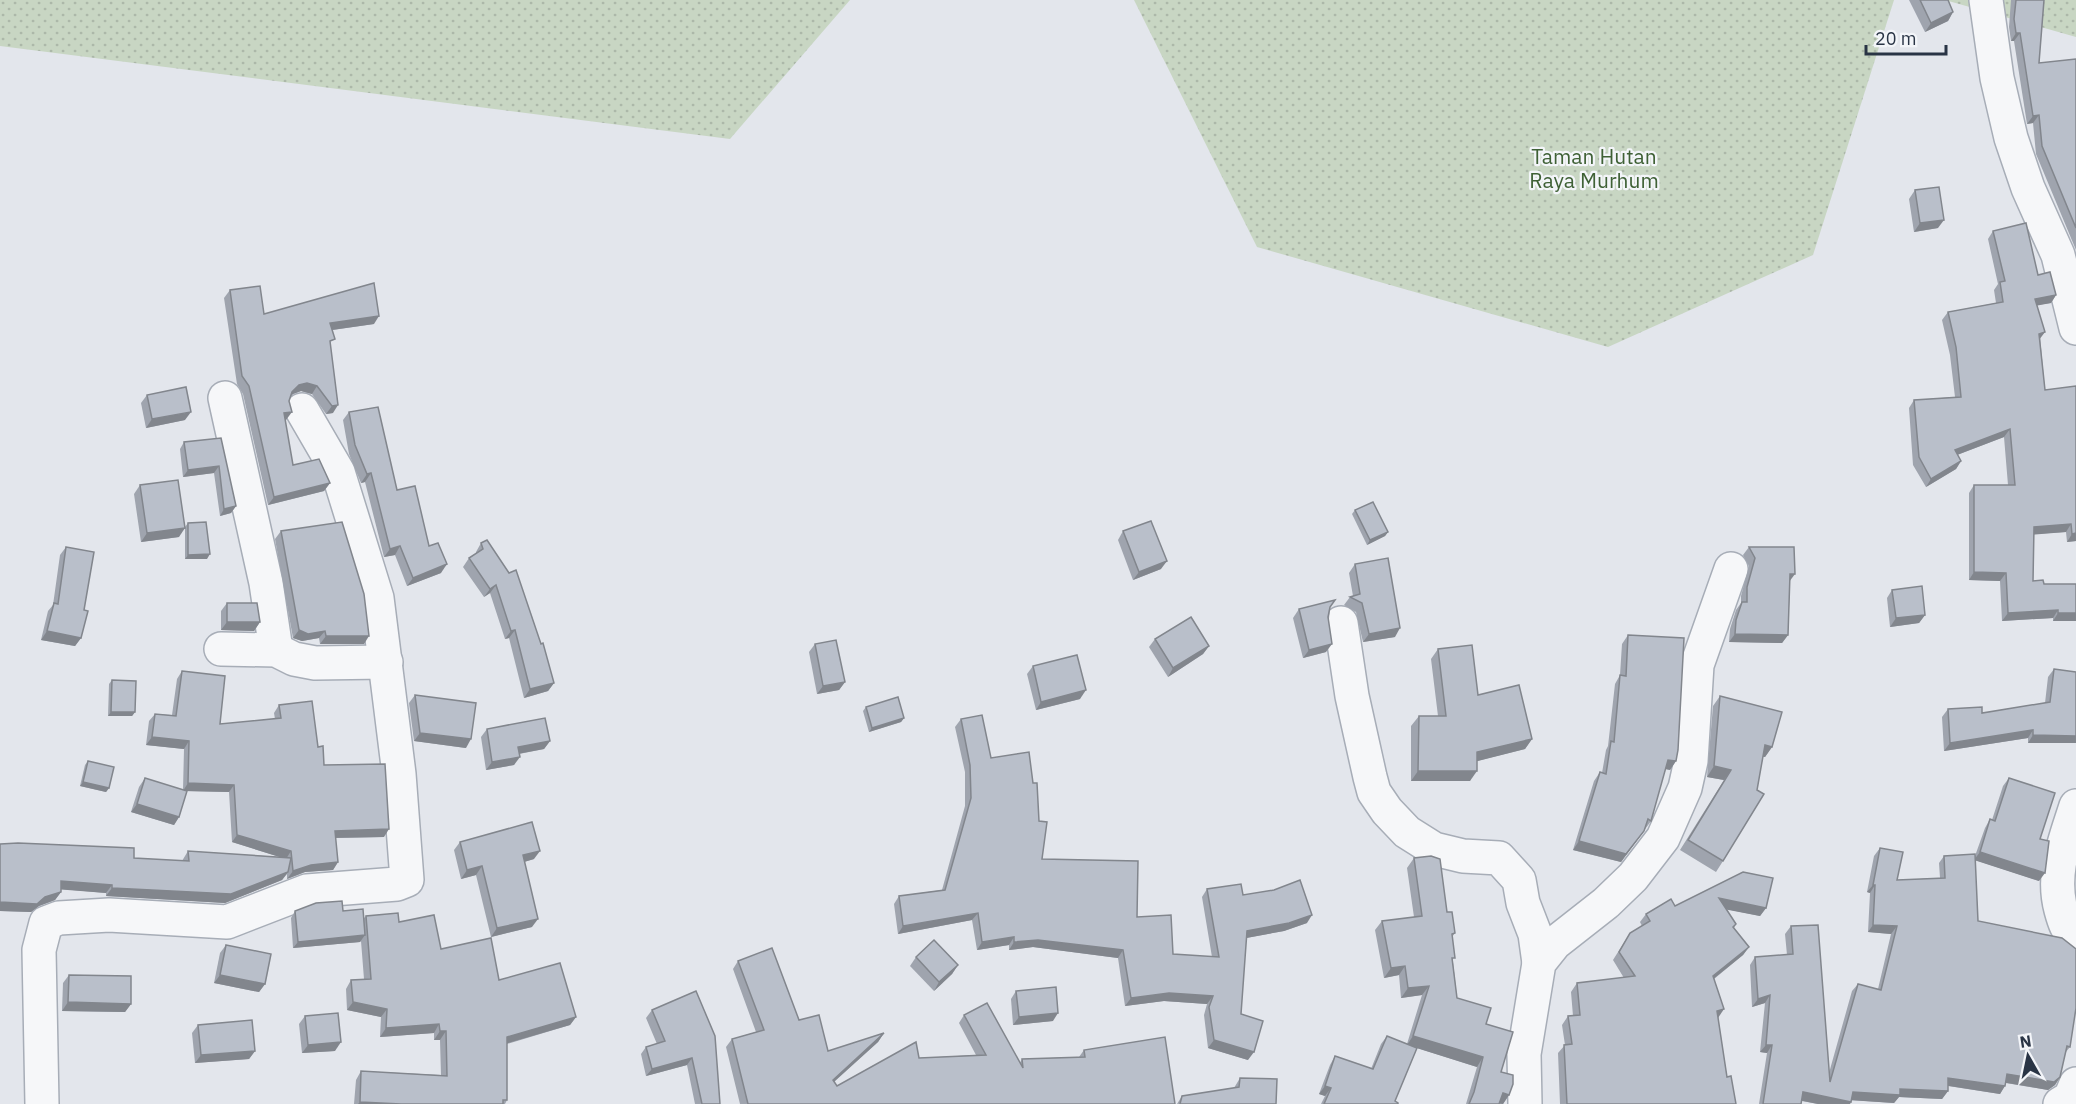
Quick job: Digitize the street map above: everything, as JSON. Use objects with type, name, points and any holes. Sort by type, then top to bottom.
[{"type":"street","points":[[1986,0],[1997,78],[2011,138],[2028,188],[2058,255],[2076,328]]},
{"type":"street","points":[[225,398],[266,583],[276,651]]},
{"type":"street","points":[[42,1104],[39,950],[46,923],[59,918],[109,915],[228,922],[307,891],[397,884],[407,880],[386,662],[377,598],[338,472],[302,410]]},
{"type":"street","points":[[1539,963],[1555,942],[1606,903],[1633,877],[1663,838],[1685,788],[1691,761],[1697,665],[1731,569]]},
{"type":"street","points":[[1341,623],[1352,696],[1374,792],[1387,811],[1407,832],[1434,849],[1463,856],[1499,858],[1519,880],[1523,903],[1535,934],[1539,963],[1524,1054],[1526,1104]]},
{"type":"street","points":[[221,649],[276,651],[294,659],[315,663],[386,662]]},
{"type":"street","points":[[2076,806],[2057,868],[2056,888],[2064,921],[2076,939]]},
{"type":"street","points":[[2060,1104],[2070,1098],[2076,1084]]},
{"type":"green space","points":[[0,0],[850,0],[730,139],[0,46]]},
{"type":"green space","name":"Taman Hutan Raya Murhum","points":[[1134,0],[1894,0],[1813,255],[1608,347],[1257,247]]},
{"type":"green space","points":[[1945,0],[2076,0],[2076,37]]},
{"type":"building","points":[[1920,0],[1948,0],[1953,12],[1931,23]]},
{"type":"building","points":[[2016,0],[2044,0],[2039,63],[2076,59],[2076,228],[2042,146],[2039,115],[2033,116],[2020,33],[2016,33],[2014,19]]},
{"type":"building","points":[[1939,187],[1944,220],[1920,223],[1915,190]]},
{"type":"building","points":[[2026,223],[2038,275],[2050,272],[2056,295],[2035,299],[2045,332],[2039,334],[2045,390],[2076,386],[2076,533],[2072,534],[2071,524],[2034,527],[2033,581],[2043,580],[2044,584],[2076,584],[2076,613],[2058,613],[2058,610],[2008,613],[2006,573],[1974,572],[1974,485],[2015,485],[2010,429],[1955,450],[1961,461],[1931,479],[1919,457],[1914,400],[1961,397],[1956,347],[1948,312],[2003,302],[2000,282],[2005,281],[1993,231]]},
{"type":"building","points":[[374,283],[379,316],[330,323],[335,339],[330,341],[338,405],[332,406],[317,386],[307,383],[299,385],[292,392],[289,401],[292,412],[284,413],[293,465],[319,459],[330,483],[274,497],[249,386],[242,376],[230,290],[260,286],[264,314]]},
{"type":"building","points":[[186,387],[191,412],[152,419],[147,395]]},
{"type":"building","points":[[378,407],[397,490],[415,486],[429,546],[438,543],[447,564],[413,578],[400,546],[390,549],[371,473],[367,474],[355,445],[349,412]]},
{"type":"building","points":[[221,438],[236,506],[224,509],[219,466],[188,470],[184,442]]},
{"type":"building","points":[[178,480],[185,528],[147,533],[140,485]]},
{"type":"building","points":[[1373,502],[1388,532],[1370,540],[1355,510]]},
{"type":"building","points":[[1151,521],[1167,561],[1139,572],[1123,531]]},
{"type":"building","points":[[206,522],[210,554],[188,555],[188,523]]},
{"type":"building","points":[[342,522],[364,594],[369,636],[326,636],[325,631],[308,634],[299,630],[281,531]]},
{"type":"building","points":[[487,540],[509,573],[516,570],[541,644],[543,643],[554,683],[530,689],[515,630],[511,631],[496,585],[490,589],[469,558],[483,549],[481,543]]},
{"type":"building","points":[[66,547],[94,552],[84,610],[88,611],[81,638],[47,631],[54,603],[58,604]]},
{"type":"building","points":[[1749,547],[1794,547],[1795,574],[1790,574],[1788,635],[1735,634],[1736,620],[1742,602],[1747,602],[1747,587],[1755,558]]},
{"type":"building","points":[[1388,558],[1400,628],[1369,634],[1362,603],[1350,597],[1360,594],[1355,564]]},
{"type":"building","points":[[1922,586],[1925,615],[1896,618],[1892,590]]},
{"type":"building","points":[[1335,600],[1330,607],[1328,617],[1332,644],[1309,650],[1299,609]]},
{"type":"building","points":[[227,603],[257,603],[260,622],[227,622]]},
{"type":"building","points":[[1191,617],[1209,646],[1173,668],[1155,639]]},
{"type":"building","points":[[1628,635],[1684,638],[1676,761],[1668,760],[1651,821],[1648,819],[1644,831],[1626,854],[1579,841],[1600,772],[1606,774],[1611,741],[1614,742],[1620,675],[1626,676]]},
{"type":"building","points":[[836,640],[845,682],[823,686],[815,644]]},
{"type":"building","points":[[1472,645],[1478,695],[1519,685],[1532,739],[1477,752],[1477,771],[1418,771],[1419,716],[1446,716],[1438,649]]},
{"type":"building","points":[[1077,655],[1086,690],[1041,702],[1033,666]]},
{"type":"building","points":[[2054,669],[2076,672],[2076,736],[2033,735],[2033,730],[1950,743],[1948,709],[1982,707],[1982,713],[2050,702]]},
{"type":"building","points":[[182,671],[225,676],[220,724],[281,718],[279,705],[312,701],[318,747],[323,746],[324,765],[385,764],[389,829],[335,831],[338,862],[311,865],[293,871],[291,851],[237,835],[234,785],[188,783],[189,741],[152,737],[155,714],[176,716]]},
{"type":"building","points":[[112,680],[136,681],[135,712],[111,712]]},
{"type":"building","points":[[415,695],[476,703],[471,739],[420,733]]},
{"type":"building","points":[[1720,696],[1782,712],[1772,747],[1765,745],[1757,790],[1764,794],[1723,861],[1688,840],[1731,770],[1714,766]]},
{"type":"building","points":[[898,697],[904,718],[872,728],[866,707]]},
{"type":"building","points":[[982,715],[991,758],[1029,752],[1033,783],[1037,783],[1039,821],[1047,822],[1042,859],[1138,861],[1137,917],[1171,915],[1173,954],[1219,957],[1207,889],[1241,884],[1243,895],[1274,890],[1300,880],[1312,915],[1289,923],[1247,931],[1241,1014],[1263,1021],[1254,1052],[1214,1040],[1209,1007],[1213,996],[1169,993],[1131,998],[1123,950],[1038,940],[1014,942],[1014,937],[982,942],[978,913],[903,926],[899,896],[945,890],[971,798],[970,765],[961,719]]},
{"type":"building","points":[[545,718],[550,741],[518,747],[520,757],[492,762],[487,729]]},
{"type":"building","points":[[88,761],[114,767],[109,788],[83,782]]},
{"type":"building","points":[[145,778],[187,791],[179,817],[137,804]]},
{"type":"building","points":[[2009,778],[2055,793],[2040,839],[2049,841],[2045,873],[1980,852],[1990,819],[1995,821]]},
{"type":"building","points":[[532,822],[540,851],[523,855],[538,919],[497,928],[482,866],[467,870],[460,842]]},
{"type":"building","points":[[0,844],[134,848],[134,858],[189,861],[188,851],[291,858],[288,872],[231,894],[112,888],[112,885],[61,881],[61,892],[45,897],[37,904],[0,902]]},
{"type":"building","points":[[1880,848],[1903,852],[1897,880],[1945,878],[1944,856],[1975,854],[1978,921],[2062,938],[2076,949],[2076,1008],[2070,1047],[2067,1046],[2060,1077],[2054,1082],[2007,1074],[2005,1086],[1948,1078],[1948,1091],[1900,1089],[1900,1095],[1853,1092],[1851,1102],[1803,1092],[1801,1104],[1763,1104],[1772,1045],[1766,1045],[1770,995],[1758,999],[1755,957],[1793,954],[1791,926],[1818,925],[1830,1082],[1858,984],[1881,990],[1897,926],[1873,925],[1875,885],[1873,885]]},
{"type":"building","points":[[1431,856],[1440,859],[1447,912],[1452,912],[1455,958],[1452,958],[1457,998],[1491,1008],[1486,1024],[1513,1032],[1501,1072],[1513,1075],[1513,1084],[1509,1095],[1503,1093],[1499,1104],[1469,1104],[1483,1057],[1413,1036],[1429,986],[1408,988],[1405,966],[1391,968],[1382,921],[1422,916],[1414,858]]},
{"type":"building","points":[[1743,872],[1773,878],[1766,908],[1719,898],[1736,924],[1733,927],[1749,947],[1713,976],[1724,1009],[1717,1011],[1727,1077],[1731,1076],[1736,1104],[1567,1104],[1564,1045],[1572,1044],[1568,1016],[1580,1015],[1577,983],[1635,976],[1619,952],[1630,933],[1650,921],[1646,914],[1671,899],[1675,906]]},
{"type":"building","points":[[342,901],[343,911],[363,909],[365,935],[298,942],[295,911],[316,903]]},
{"type":"building","points":[[398,913],[399,922],[434,915],[441,949],[491,938],[499,980],[560,963],[576,1017],[507,1037],[507,1100],[503,1100],[503,1104],[360,1102],[361,1071],[447,1076],[446,1031],[440,1031],[439,1024],[386,1028],[387,1009],[353,1002],[351,980],[371,979],[366,916]]},
{"type":"building","points":[[934,940],[958,965],[939,982],[916,957]]},
{"type":"building","points":[[226,945],[271,954],[265,984],[220,975]]},
{"type":"building","points":[[772,948],[799,1020],[819,1015],[828,1051],[884,1033],[833,1080],[837,1086],[916,1042],[919,1058],[986,1055],[964,1015],[987,1003],[1023,1068],[1022,1059],[1085,1057],[1084,1050],[1165,1037],[1175,1104],[748,1104],[732,1039],[764,1030],[738,961]]},
{"type":"building","points":[[69,975],[131,976],[131,1004],[68,1002]]},
{"type":"building","points":[[1056,987],[1058,1013],[1019,1017],[1016,991]]},
{"type":"building","points":[[696,991],[715,1036],[720,1104],[702,1104],[692,1058],[652,1069],[646,1047],[665,1041],[652,1010]]},
{"type":"building","points":[[338,1013],[341,1042],[308,1045],[305,1016]]},
{"type":"building","points":[[252,1020],[255,1051],[201,1055],[198,1025]]},
{"type":"building","points":[[1387,1036],[1417,1048],[1395,1101],[1398,1104],[1324,1104],[1331,1088],[1325,1086],[1335,1056],[1373,1069]]},
{"type":"building","points":[[1240,1078],[1277,1079],[1276,1104],[1180,1104],[1182,1096],[1239,1087]]}]
